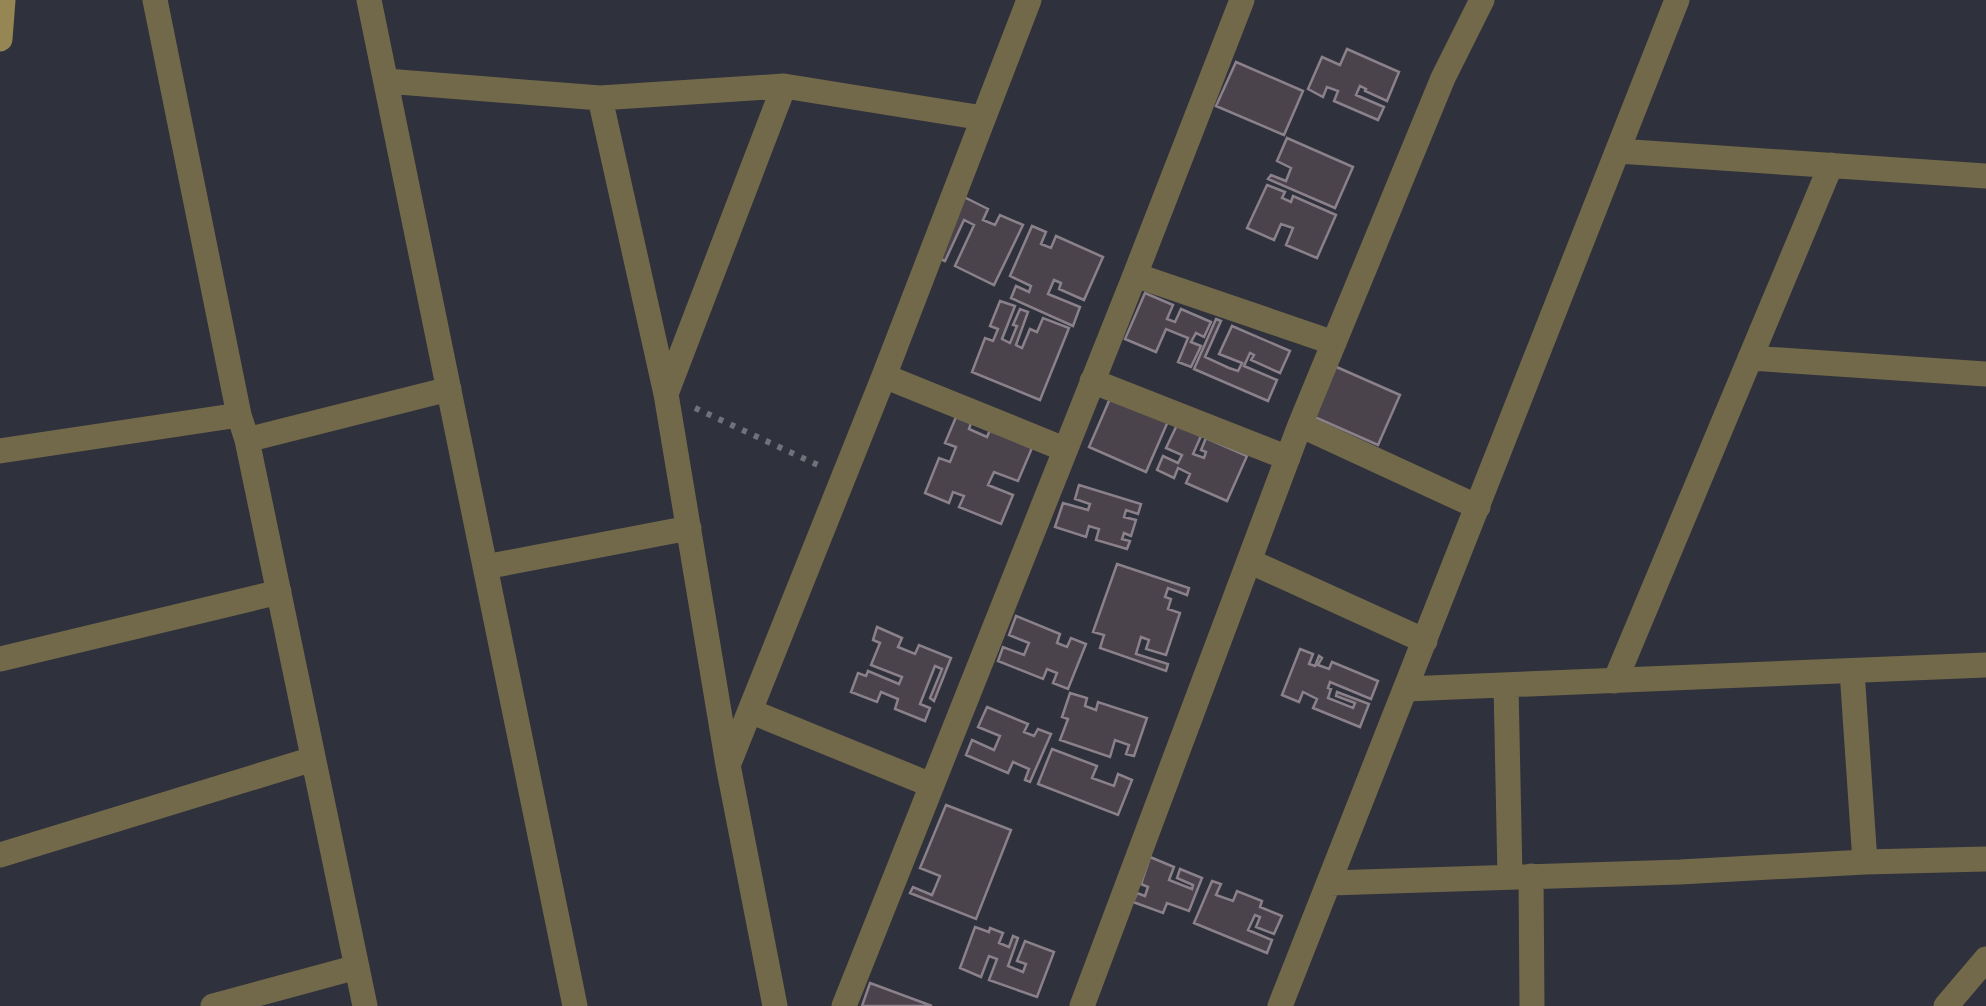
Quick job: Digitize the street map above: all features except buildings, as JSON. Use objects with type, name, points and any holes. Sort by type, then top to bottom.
[{"type":"street","points":[[0,39],[3,0]]},
{"type":"street","points":[[155,0],[238,415],[247,440],[365,1006]]},
{"type":"street","points":[[369,0],[575,1006]]},
{"type":"street","points":[[728,765],[1029,0]]},
{"type":"street","points":[[844,1006],[1242,0]]},
{"type":"street","points":[[1082,1006],[1300,425],[1444,78],[1482,0]]},
{"type":"street","points":[[1280,1006],[1678,0]]},
{"type":"street","points":[[386,81],[600,98],[784,86],[983,118]]},
{"type":"street","points":[[666,394],[784,86]]},
{"type":"street","points":[[600,98],[666,394],[728,765],[774,1006]]},
{"type":"street","points":[[1618,151],[1986,176]]},
{"type":"street","points":[[1615,681],[1831,166]]},
{"type":"street","points":[[1135,275],[1334,344]]},
{"type":"street","points":[[1750,358],[1986,374]]},
{"type":"street","points":[[884,376],[1064,449]]},
{"type":"street","points":[[1092,381],[1288,458]]},
{"type":"street","points":[[247,440],[448,389]]},
{"type":"street","points":[[0,450],[238,415]]},
{"type":"street","points":[[1300,425],[1478,507]]},
{"type":"street","points":[[485,567],[689,528]]},
{"type":"street","points":[[1249,561],[1425,642]]},
{"type":"street","points":[[0,658],[279,592]]},
{"type":"street","points":[[1406,689],[1983,662]]},
{"type":"street","points":[[1852,671],[1864,862]]},
{"type":"street","points":[[1506,685],[1532,1006]]},
{"type":"street","points":[[750,711],[931,785]]},
{"type":"street","points":[[0,855],[314,759]]},
{"type":"street","points":[[1330,883],[1986,860]]},
{"type":"street","points":[[1946,1006],[1986,959]]},
{"type":"street","points":[[213,1006],[357,967]]},
{"type":"path","points":[[666,394],[844,476]]}]
